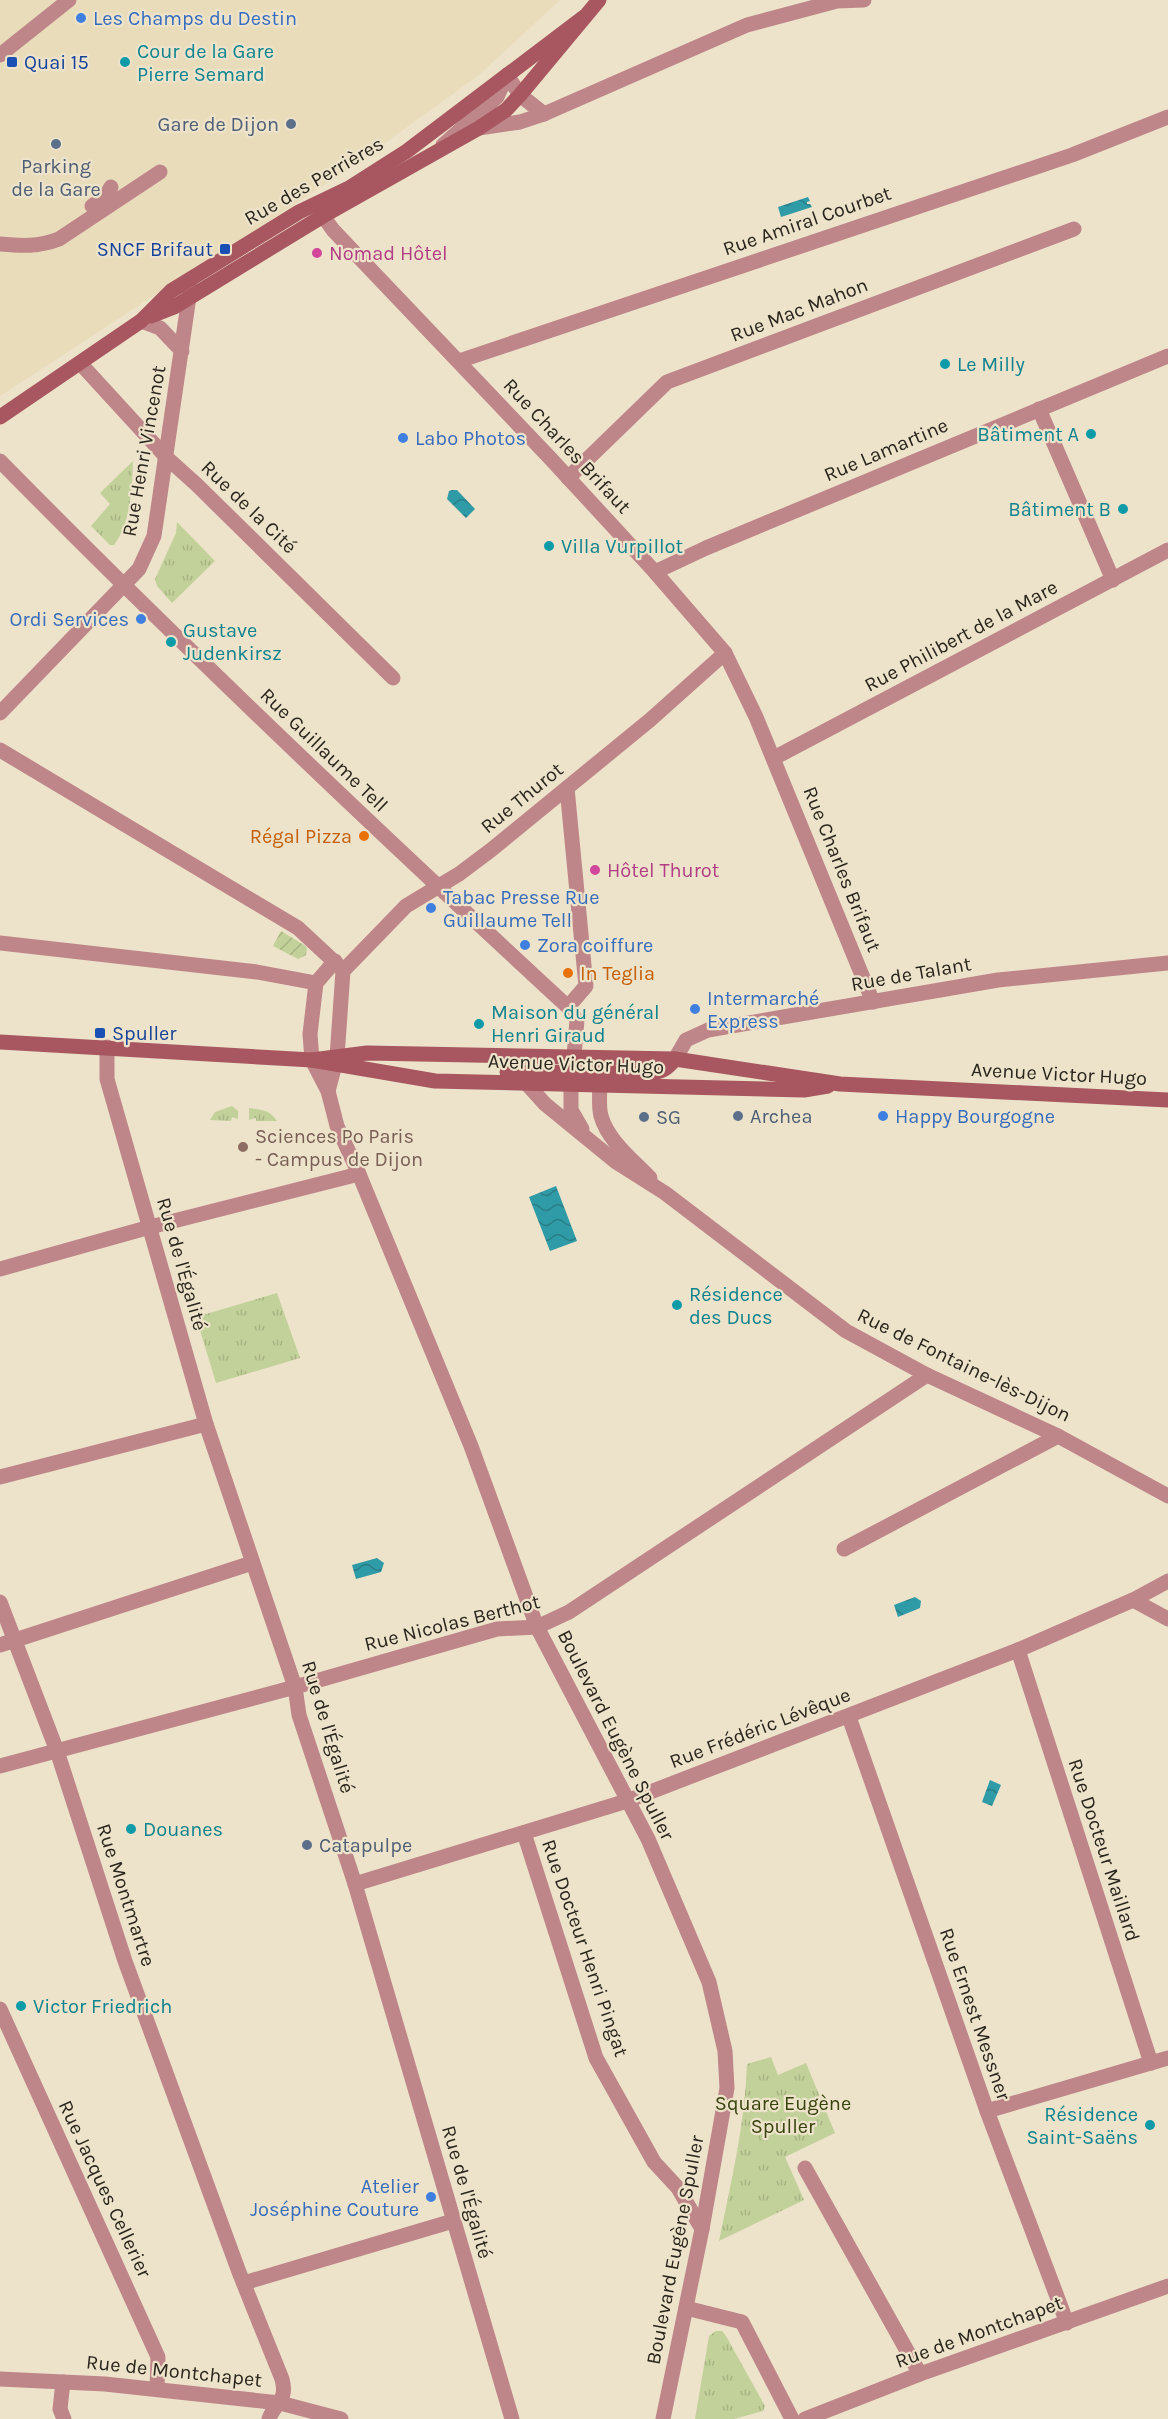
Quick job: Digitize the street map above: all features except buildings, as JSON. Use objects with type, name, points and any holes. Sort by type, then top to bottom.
[{"type":"main road","name":"Rue des Perrières","points":[[0,417],[141,321],[189,297],[506,110],[599,0]]},
{"type":"main road","name":"Rue des Perrières","points":[[141,321],[171,291],[299,212],[349,188],[407,151],[584,17]]},
{"type":"main road","name":"Avenue Victor Hugo","points":[[0,1042],[336,1061],[435,1081],[525,1083],[573,1071],[675,1059],[840,1084],[1168,1100]]},
{"type":"main road","name":"Avenue Victor Hugo","points":[[336,1061],[367,1053],[573,1071]]},
{"type":"main road","points":[[390,1073],[573,1071],[598,1079],[661,1072],[668,1068],[675,1059]]},
{"type":"main road","name":"Avenue Victor Hugo","points":[[598,1079],[804,1090],[840,1084]]},
{"type":"street","points":[[0,55],[69,0]]},
{"type":"street","points":[[479,128],[520,122],[544,114],[747,25],[837,1],[864,0]]},
{"type":"street","points":[[507,75],[520,96],[544,114]]},
{"type":"street","name":"Rue des Perrières","points":[[426,159],[497,97],[507,75]]},
{"type":"street","name":"Rue Amiral Courbet","points":[[459,361],[1072,155],[1168,118]]},
{"type":"street","points":[[0,244],[27,247],[59,239],[160,172]]},
{"type":"street","points":[[0,237],[28,239],[56,233],[106,196],[111,187]]},
{"type":"street","points":[[323,200],[323,216]]},
{"type":"street","name":"Rue Charles Brifaut","points":[[323,216],[333,230],[459,361],[655,572],[725,653],[774,758],[873,1002]]},
{"type":"street","name":"Rue Mac Mahon","points":[[568,478],[667,382],[1074,229]]},
{"type":"street","name":"Rue Henri Vincenot","points":[[0,713],[139,569],[154,536],[189,297],[198,274]]},
{"type":"street","name":"Rue Henri Vincenot","points":[[141,321],[160,328],[182,351]]},
{"type":"street","name":"Rue Lamartine","points":[[655,572],[706,548],[1168,356]]},
{"type":"street","name":"Rue de la Cité","points":[[80,363],[167,458],[393,678]]},
{"type":"street","points":[[1039,410],[1113,580]]},
{"type":"street","name":"Rue Guillaume Tell","points":[[0,461],[122,586],[436,886],[568,1007]]},
{"type":"street","name":"Rue Philibert de la Mare","points":[[774,758],[1168,550]]},
{"type":"street","name":"Rue Thurot","points":[[316,983],[339,966],[406,906],[459,874],[567,788],[650,720],[725,653]]},
{"type":"street","points":[[0,750],[298,928],[339,966],[336,1061]]},
{"type":"street","points":[[567,788],[586,986],[568,1007],[577,1020],[573,1071]]},
{"type":"street","points":[[0,943],[257,972],[316,983],[310,1034],[312,1060]]},
{"type":"street","name":"Rue de Talant","points":[[675,1059],[686,1040],[708,1030],[998,980],[1168,963]]},
{"type":"street","name":"Rue de l'Égalité","points":[[107,1047],[107,1079],[206,1424],[295,1687],[299,1715],[355,1884],[512,2419]]},
{"type":"street","name":"Boulevard Eugène Spuller","points":[[312,1060],[328,1091],[337,1126],[360,1174],[471,1446],[537,1627],[648,1839],[709,1982],[725,2051],[727,2088],[702,2229],[663,2419]]},
{"type":"street","name":"Boulevard Eugène Spuller","points":[[328,1091],[336,1061]]},
{"type":"street","name":"Rue de Fontaine-lès-Dijon","points":[[573,1071],[571,1110],[589,1139]]},
{"type":"street","name":"Rue de Fontaine-lès-Dijon","points":[[598,1079],[598,1103],[610,1136],[665,1193]]},
{"type":"street","name":"Rue de Fontaine-lès-Dijon","points":[[525,1083],[545,1104],[638,1178],[665,1193],[846,1331],[927,1375],[1058,1436],[1168,1496]]},
{"type":"street","points":[[0,1269],[150,1227],[360,1174]]},
{"type":"street","name":"Rue Nicolas Berthot","points":[[0,1766],[295,1687],[497,1629],[537,1627],[569,1612],[927,1375]]},
{"type":"street","points":[[0,1477],[206,1424]]},
{"type":"street","points":[[844,1549],[1058,1436]]},
{"type":"street","points":[[7,1643],[252,1563]]},
{"type":"street","name":"Rue Frédéric Lévêque","points":[[355,1884],[627,1801],[1018,1650],[1133,1600],[1168,1581]]},
{"type":"street","points":[[1133,1600],[1168,1619]]},
{"type":"street","name":"Rue Montmartre","points":[[0,1602],[7,1643],[57,1751],[125,1961],[244,2283],[282,2379],[285,2390],[280,2403]]},
{"type":"street","name":"Rue Docteur Maillard","points":[[1018,1650],[1151,2063]]},
{"type":"street","name":"Rue Ernest Messner","points":[[849,1717],[987,2111],[1067,2323]]},
{"type":"street","name":"Rue Docteur Henri Pingat","points":[[524,1833],[596,2058],[654,2162],[678,2188],[702,2229]]},
{"type":"street","name":"Rue Jacques Cellerier","points":[[0,2009],[158,2358],[157,2389]]},
{"type":"street","points":[[987,2111],[1168,2058]]},
{"type":"street","points":[[805,2168],[920,2374]]},
{"type":"street","points":[[244,2283],[453,2221]]},
{"type":"street","name":"Rue de Montchapet","points":[[806,2419],[920,2374],[1168,2286]]},
{"type":"street","points":[[686,2308],[742,2322],[792,2419]]},
{"type":"street","name":"Rue de Montchapet","points":[[0,2379],[157,2389],[280,2403],[341,2419]]},
{"type":"street","points":[[63,2382],[60,2409],[64,2419]]},
{"type":"street","points":[[269,2419],[280,2403]]},
{"type":"shaded area","points":[[0,0],[560,0],[479,75],[356,164],[0,396]]},
{"type":"green space","points":[[133,461],[131,493],[124,526],[114,545],[110,545],[91,526],[110,504],[100,493]]},
{"type":"green space","points":[[177,522],[215,561],[172,603],[157,586],[155,579],[176,533]]},
{"type":"green space","points":[[281,931],[304,945],[307,948],[306,955],[298,959],[273,946]]},
{"type":"green space","points":[[232,1106],[238,1111],[238,1119],[232,1117],[231,1121],[210,1120],[215,1112]]},
{"type":"green space","points":[[249,1108],[262,1110],[277,1121],[256,1121],[256,1118],[249,1120]]},
{"type":"green space","points":[[277,1293],[300,1358],[216,1383],[196,1317]]},
{"type":"green space","name":"Square Eugène Spuller","points":[[771,2057],[778,2075],[806,2063],[835,2133],[785,2157],[804,2200],[719,2241],[740,2131],[747,2064]]},
{"type":"green space","points":[[716,2331],[722,2331],[726,2336],[765,2406],[763,2411],[734,2419],[695,2419],[709,2336]]},
{"type":"water","points":[[808,197],[810,201],[807,204],[812,207],[781,217],[778,207]]},
{"type":"water","points":[[457,490],[475,509],[466,518],[447,499],[449,491]]},
{"type":"water","points":[[556,1186],[577,1241],[550,1251],[529,1197]]},
{"type":"water","points":[[377,1558],[384,1563],[381,1572],[356,1579],[352,1565]]},
{"type":"water","points":[[915,1597],[921,1601],[920,1608],[898,1617],[894,1605]]},
{"type":"water","points":[[990,1780],[1001,1785],[992,1806],[982,1802]]},
{"type":"place","name":"Les Champs du Destin","points":[[81,18]]},
{"type":"place","name":"Quai 15","points":[[12,62]]},
{"type":"place","name":"Cour de la Gare Pierre Semard","points":[[125,62]]},
{"type":"place","name":"Gare de Dijon","points":[[291,124]]},
{"type":"place","name":"Parking de la Gare","points":[[56,144]]},
{"type":"place","name":"SNCF Brifaut","points":[[225,249]]},
{"type":"place","name":"Nomad Hôtel","points":[[317,253]]},
{"type":"place","name":"Le Milly","points":[[945,364]]},
{"type":"place","name":"Bâtiment A","points":[[1091,434]]},
{"type":"place","name":"Labo Photos","points":[[403,438]]},
{"type":"place","name":"Bâtiment B","points":[[1123,509]]},
{"type":"place","name":"Villa Vurpillot","points":[[549,546]]},
{"type":"place","name":"Ordi Services","points":[[141,619]]},
{"type":"place","name":"Gustave Judenkirsz","points":[[171,642]]},
{"type":"place","name":"Régal Pizza","points":[[364,836]]},
{"type":"place","name":"Hôtel Thurot","points":[[595,870]]},
{"type":"place","name":"Tabac Presse Rue Guillaume Tell","points":[[431,908]]},
{"type":"place","name":"Zora coiffure","points":[[525,945]]},
{"type":"place","name":"In Teglia","points":[[568,973]]},
{"type":"place","name":"Intermarché Express","points":[[695,1009]]},
{"type":"place","name":"Maison du général Henri Giraud","points":[[479,1024]]},
{"type":"place","name":"Spuller","points":[[100,1033]]},
{"type":"place","name":"Archea","points":[[738,1116]]},
{"type":"place","name":"Happy Bourgogne","points":[[883,1116]]},
{"type":"place","name":"SG","points":[[644,1117]]},
{"type":"place","name":"Sciences Po Paris - Campus de Dijon","points":[[243,1147]]},
{"type":"place","name":"Résidence des Ducs","points":[[677,1305]]},
{"type":"place","name":"Douanes","points":[[131,1829]]},
{"type":"place","name":"Catapulpe","points":[[307,1845]]},
{"type":"place","name":"Victor Friedrich","points":[[21,2006]]},
{"type":"place","name":"Résidence Saint-Saëns","points":[[1150,2125]]},
{"type":"place","name":"Atelier Joséphine Couture","points":[[431,2197]]}]
